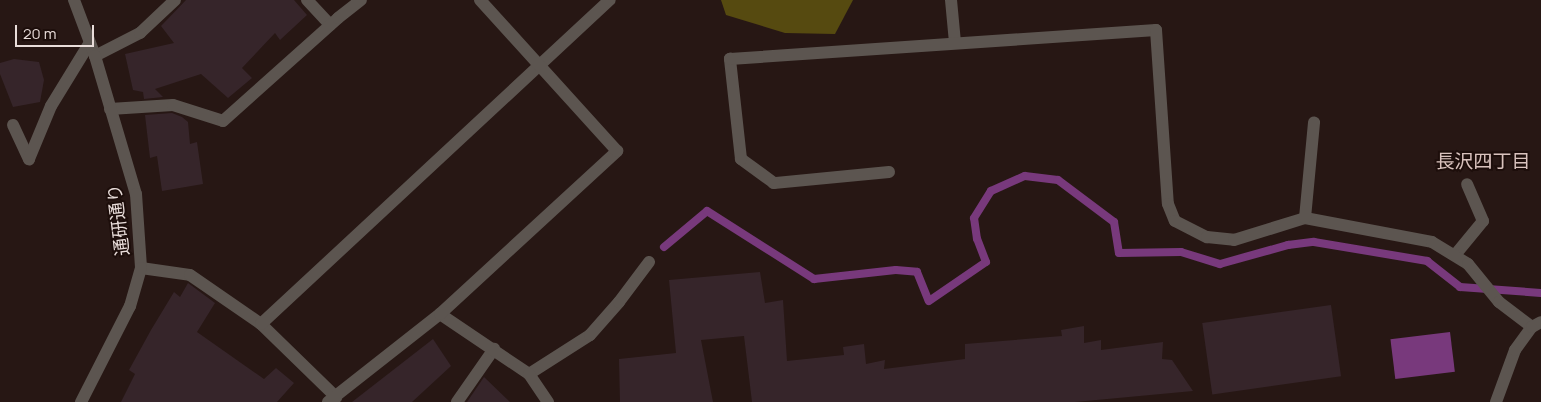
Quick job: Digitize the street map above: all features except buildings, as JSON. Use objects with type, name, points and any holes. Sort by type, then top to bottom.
[{"type":"street","name":"通研通り","points":[[74,0],[95,56],[136,194],[141,268],[130,306],[81,402]]},
{"type":"street","points":[[95,56],[140,33],[175,0]]},
{"type":"street","points":[[307,0],[330,26]]},
{"type":"street","points":[[110,110],[172,105],[223,121],[361,0]]},
{"type":"street","points":[[141,268],[190,275],[261,324],[332,400],[440,314],[617,151],[480,0]]},
{"type":"street","points":[[261,324],[610,0]]},
{"type":"street","points":[[952,0],[955,42]]},
{"type":"street","points":[[889,172],[774,183],[741,159],[730,58],[1156,30],[1168,204],[1175,221],[1207,238],[1234,240],[1305,218],[1432,242],[1468,264],[1499,302],[1536,324],[1515,350],[1496,402]]},
{"type":"street","points":[[13,125],[29,159],[51,106],[89,44]]},
{"type":"street","points":[[1305,218],[1314,122]]},
{"type":"street","points":[[1455,256],[1483,220],[1467,184]]},
{"type":"street","points":[[529,374],[590,335],[619,302],[649,262]]},
{"type":"street","points":[[440,314],[529,374],[548,402]]},
{"type":"street","points":[[457,402],[494,349]]},
{"type":"shaded area","points":[[721,0],[853,0],[835,34],[785,33],[726,15]]},
{"type":"shaded area","points":[[1450,332],[1455,372],[1395,379],[1390,339]]},
{"type":"waterway","points":[[664,247],[707,211],[814,279],[896,270],[917,272],[929,301],[986,262],[977,239],[974,218],[991,191],[1025,176],[1058,180],[1114,222],[1119,253],[1181,252],[1220,264],[1288,245],[1314,242],[1427,261],[1460,287],[1541,293]]},
{"type":"district","name":"長沢四丁目","points":[[1483,162]]}]
